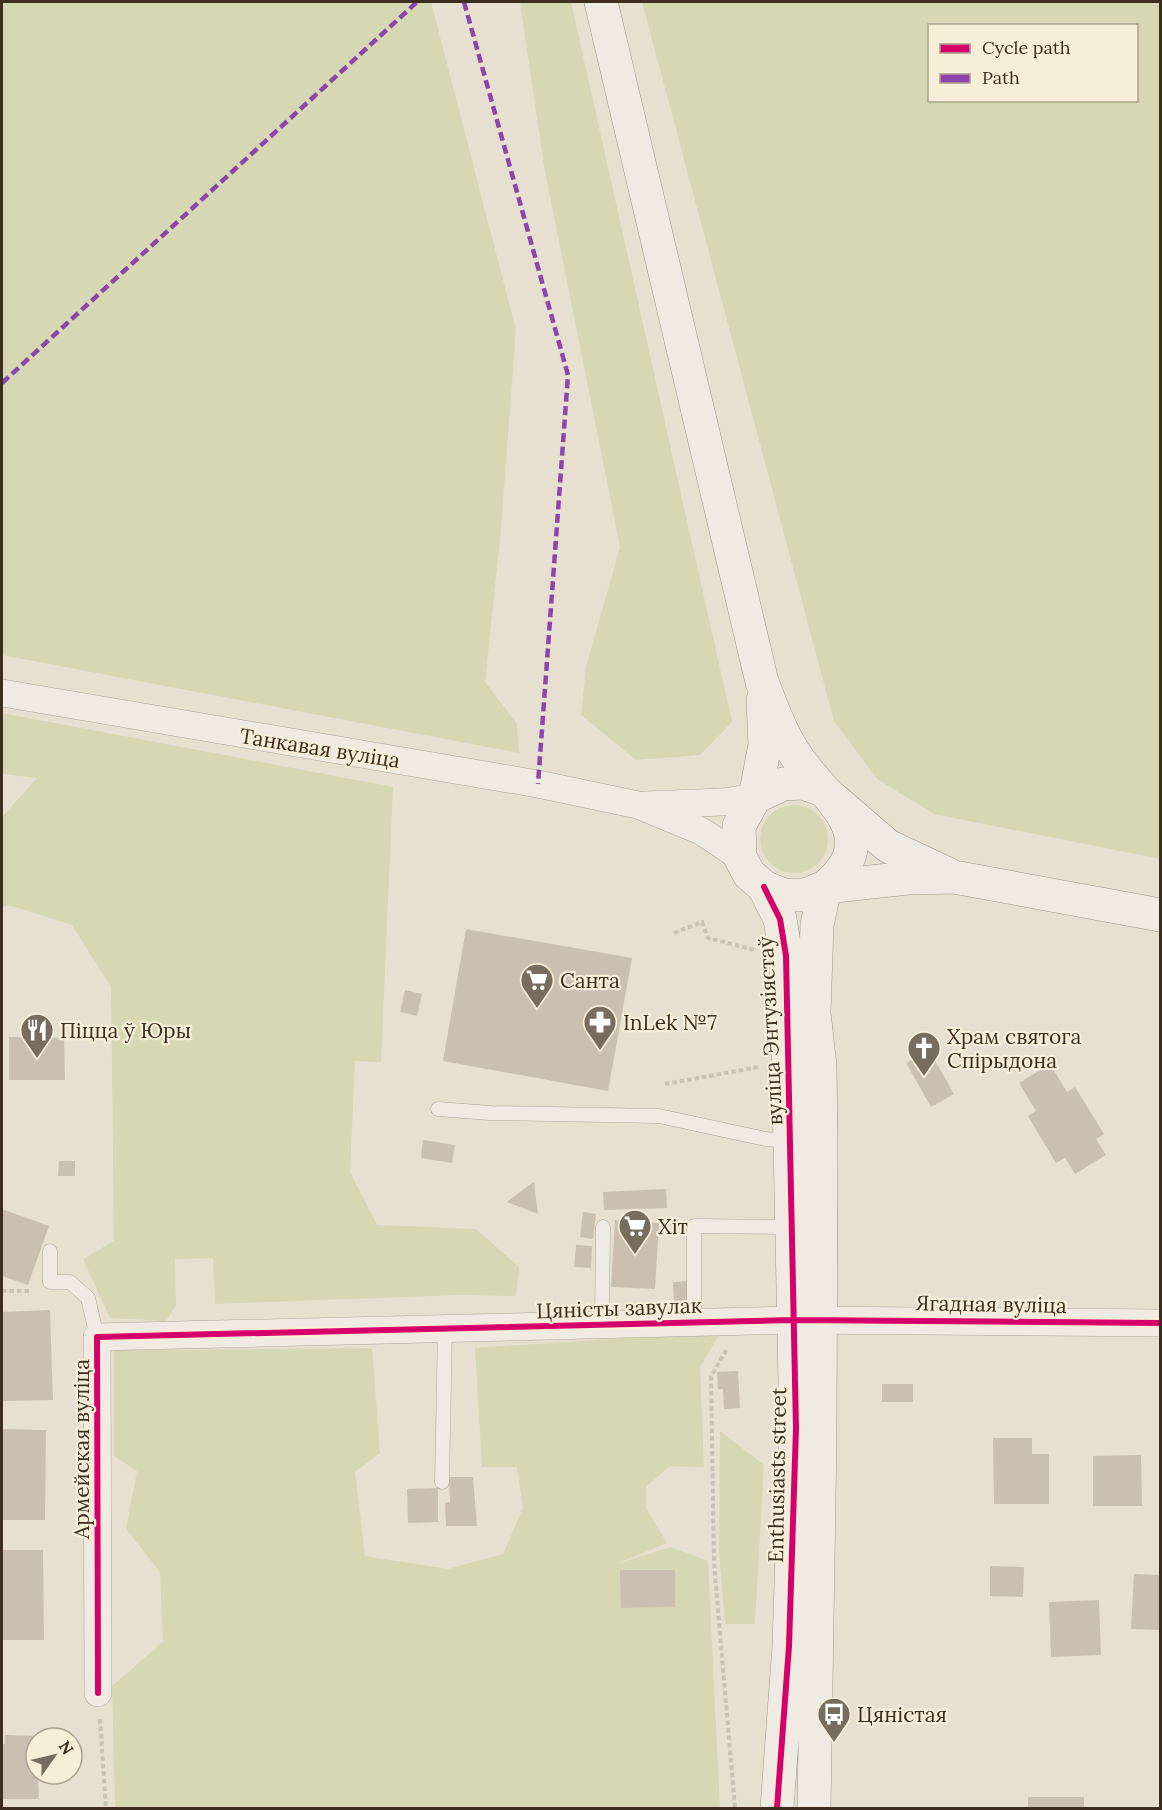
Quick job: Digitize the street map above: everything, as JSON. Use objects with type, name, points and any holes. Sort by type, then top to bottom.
[{"type":"street","points":[[601,2],[762,681],[777,722],[797,758],[845,815],[851,836],[848,855],[843,867],[825,887],[817,925],[814,1012],[820,1066]]},
{"type":"street","points":[[762,681],[765,745],[755,797],[739,826],[740,856],[749,874],[764,887],[784,895],[805,895],[825,887],[954,877],[1161,915]]},
{"type":"street","name":"Танкавая вуліца","points":[[2,693],[538,784],[638,805],[701,831],[740,856]]},
{"type":"street","points":[[755,797],[783,783],[803,783],[821,789],[888,846],[954,877]]},
{"type":"street","name":"Танкавая вуліца","points":[[638,805],[723,802],[755,797]]},
{"type":"street","points":[[806,1142],[820,1066],[833,930],[839,911],[849,899],[889,881]]},
{"type":"street","name":"вуліца Энтузіястаў","points":[[764,887],[780,919],[786,956],[787,1066],[806,1142]]},
{"type":"street","name":"Enthusiasts street","points":[[777,1809],[789,1646],[796,1428],[808,1320],[793,1227],[806,1142]]},
{"type":"street","name":"Enthusiasts street","points":[[806,1142],[814,1809]]},
{"type":"street","name":"Ягадная вуліца","points":[[808,1320],[1161,1323]]},
{"type":"street","name":"Цяністы завулак","points":[[446,1330],[808,1320]]},
{"type":"street","name":"Армейская вуліца","points":[[99,1693],[97,1337],[446,1330]]},
{"type":"lane","points":[[438,1109],[490,1113],[659,1116],[765,1139],[806,1142]]},
{"type":"lane","points":[[603,1227],[602,1320],[693,1319],[694,1226],[793,1227]]},
{"type":"lane","points":[[50,1251],[50,1282],[70,1282],[88,1298],[97,1337]]},
{"type":"lane","points":[[442,1482],[446,1330]]},
{"type":"path","points":[[665,1084],[769,1065]]},
{"type":"path","points":[[99,1693],[106,1809]]},
{"type":"green space","points":[[2,2],[431,2],[516,330],[500,540],[485,682],[517,724],[519,753],[2,655]]},
{"type":"green space","points":[[520,2],[571,2],[732,722],[700,755],[636,760],[581,715],[586,667],[620,547],[544,166]]},
{"type":"green space","points":[[642,2],[1160,2],[1160,859],[934,814],[877,779],[834,721]]},
{"type":"green space","points":[[2,713],[393,787],[381,1062],[355,1061],[350,1172],[377,1225],[476,1229],[519,1267],[516,1296],[459,1295],[215,1304],[213,1258],[175,1259],[176,1305],[166,1321],[110,1318],[83,1259],[114,1241],[111,987],[72,925],[12,906],[2,906],[2,817],[37,778],[2,774]]},
{"type":"green space","points":[[794,805],[807,807],[818,815],[826,826],[828,839],[826,852],[818,863],[807,871],[794,873],[781,871],[770,863],[762,852],[760,839],[762,826],[770,815],[781,807]]},
{"type":"green space","points":[[721,1332],[700,1367],[704,1467],[670,1466],[646,1487],[646,1508],[667,1543],[616,1564],[671,1547],[708,1561],[720,1808],[115,1808],[112,1686],[163,1642],[160,1572],[126,1529],[137,1471],[114,1456],[114,1350],[372,1348],[380,1453],[355,1472],[365,1556],[448,1569],[503,1554],[523,1508],[517,1467],[482,1467],[475,1348]]},
{"type":"green space","points":[[720,1431],[764,1465],[755,1624],[725,1624],[719,1551]]},
{"type":"building","name":"Санта","points":[[466,929],[632,958],[608,1091],[443,1061]]},
{"type":"building","points":[[405,990],[422,994],[417,1016],[400,1012]]},
{"type":"building","name":"Піцца ў Юры","points":[[9,1037],[64,1038],[65,1080],[9,1080]]},
{"type":"building","points":[[929,1050],[954,1094],[931,1107],[906,1063]]},
{"type":"building","name":"Храм святога Спірыдона","points":[[1050,1064],[1067,1092],[1075,1087],[1104,1134],[1096,1139],[1106,1155],[1075,1174],[1065,1158],[1056,1163],[1028,1116],[1036,1111],[1019,1083]]},
{"type":"building","points":[[423,1140],[455,1145],[452,1163],[421,1158]]},
{"type":"building","points":[[59,1161],[75,1161],[75,1176],[58,1176]]},
{"type":"building","points":[[534,1182],[538,1214],[507,1202],[521,1191]]},
{"type":"building","points":[[666,1189],[667,1208],[604,1210],[603,1192]]},
{"type":"building","points":[[2,1209],[49,1226],[28,1285],[2,1276]]},
{"type":"building","points":[[583,1212],[596,1214],[593,1239],[580,1237]]},
{"type":"building","name":"Хіт","points":[[615,1220],[659,1223],[655,1289],[611,1287]]},
{"type":"building","points":[[576,1245],[592,1246],[591,1268],[574,1267]]},
{"type":"building","points":[[687,1281],[687,1302],[674,1302],[673,1282]]},
{"type":"building","points":[[50,1310],[53,1400],[2,1401],[2,1312]]},
{"type":"building","points":[[738,1371],[740,1408],[724,1409],[723,1389],[718,1389],[717,1372]]},
{"type":"building","points":[[882,1384],[913,1384],[913,1402],[882,1402]]},
{"type":"building","points":[[2,1429],[46,1430],[45,1520],[2,1520]]},
{"type":"building","points":[[993,1438],[1032,1438],[1032,1454],[1049,1454],[1049,1504],[994,1504]]},
{"type":"building","points":[[1141,1455],[1142,1506],[1093,1506],[1093,1456]]},
{"type":"building","points":[[449,1477],[473,1477],[477,1526],[446,1526],[445,1503],[450,1502]]},
{"type":"building","points":[[438,1488],[438,1522],[408,1523],[407,1489]]},
{"type":"building","points":[[2,1550],[43,1550],[44,1640],[2,1640]]},
{"type":"building","points":[[990,1566],[1024,1567],[1023,1597],[990,1596]]},
{"type":"building","points":[[620,1570],[675,1570],[675,1607],[621,1608]]},
{"type":"building","points":[[1134,1574],[1160,1575],[1160,1630],[1131,1629]]},
{"type":"building","points":[[1099,1600],[1101,1655],[1051,1657],[1049,1602]]},
{"type":"building","points":[[5,1735],[24,1736],[24,1786],[38,1786],[39,1799],[2,1799],[2,1744],[5,1744]]},
{"type":"building","points":[[1028,1797],[1084,1797],[1084,1808],[1028,1808]]},
{"type":"marked path","points":[[2,383],[417,2]]},
{"type":"marked path","points":[[464,2],[568,375],[538,784]]},
{"type":"cycle path","points":[[764,887],[780,919],[786,956],[796,1428],[789,1646],[777,1808]]},
{"type":"cycle path","points":[[98,1693],[97,1337],[794,1320],[1160,1323]]},
{"type":"place","name":"Санта","points":[[537,1009]]},
{"type":"place","name":"InLek №7","points":[[600,1051]]},
{"type":"place","name":"Піцца ў Юры","points":[[37,1059]]},
{"type":"place","name":"Храм святога Спірыдона","points":[[924,1077]]},
{"type":"place","name":"Хіт","points":[[635,1255]]},
{"type":"place","name":"Цяністая","points":[[834,1743]]}]
